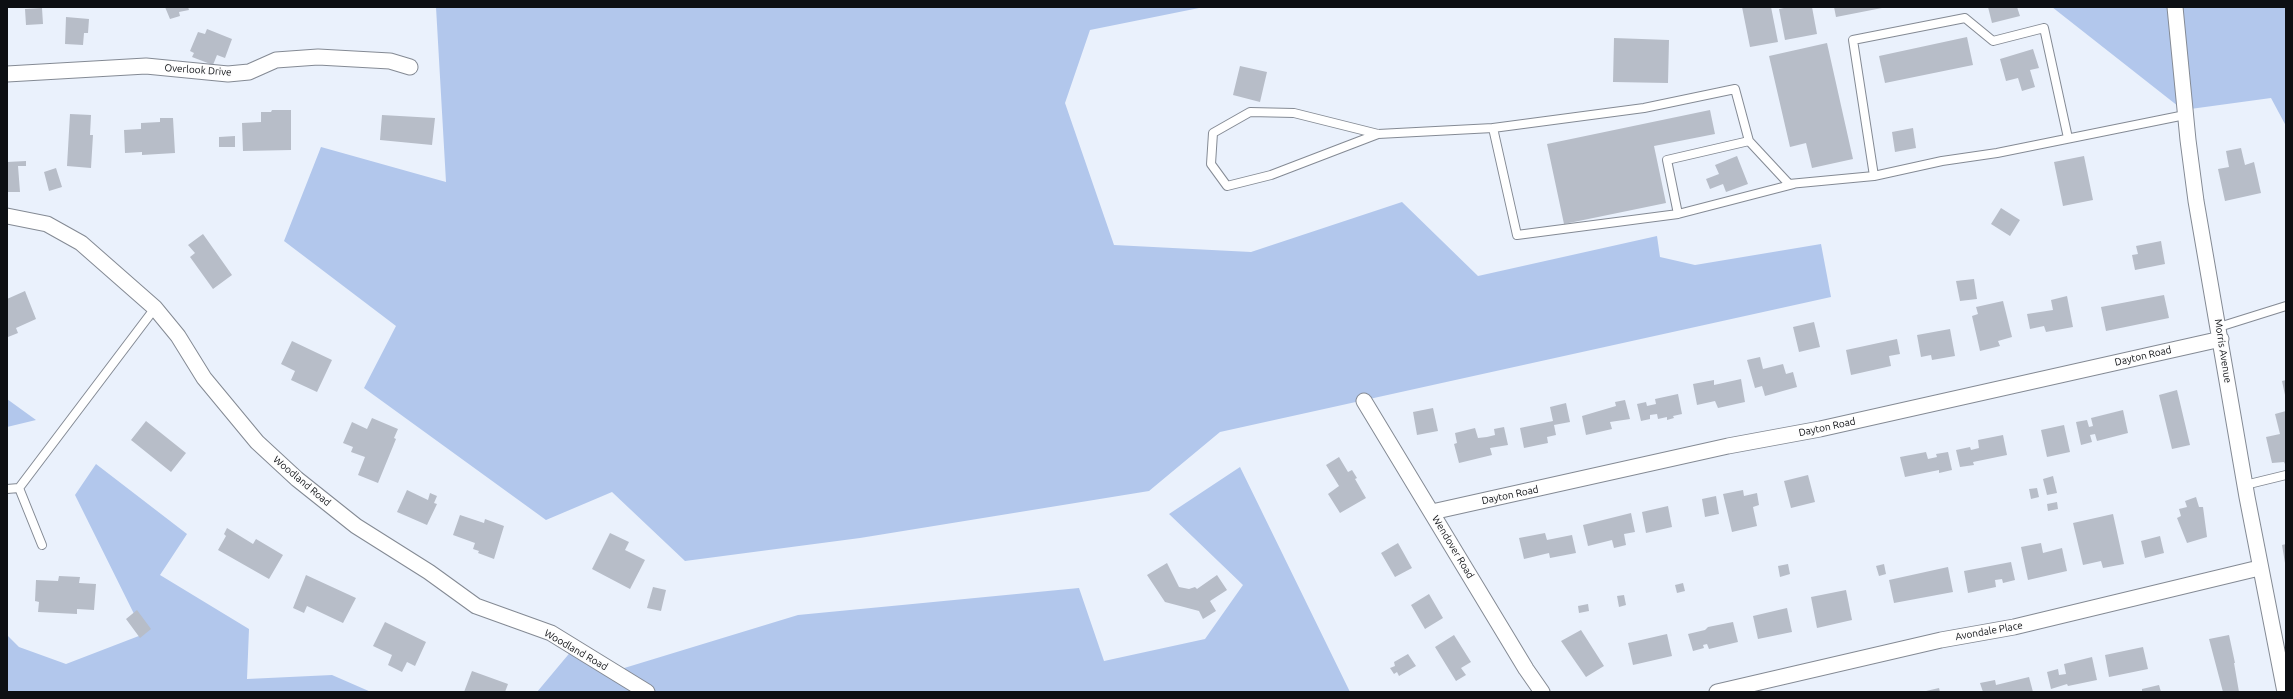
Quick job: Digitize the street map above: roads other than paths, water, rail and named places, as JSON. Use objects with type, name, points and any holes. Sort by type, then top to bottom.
[{"type":"street","name":"Morris Avenue","points":[[2175,7],[2185,115],[2196,201],[2220,333],[2244,485],[2285,692]]},
{"type":"street","name":"Overlook Drive","points":[[7,74],[146,66],[228,74],[249,72],[276,60],[318,57],[390,61],[410,67]]},
{"type":"street","name":"Woodland Road","points":[[7,216],[48,224],[81,243],[155,308],[178,336],[204,378],[256,442],[297,479],[356,526],[429,572],[476,606],[551,633],[647,692]]},
{"type":"street","name":"Dayton Road","points":[[1432,512],[1728,446],[1820,429],[2220,333]]},
{"type":"street","name":"Wendover Road","points":[[1364,401],[1526,669],[1542,692]]},
{"type":"street","name":"Avondale Place","points":[[1717,692],[1941,640],[2014,627],[2260,568]]},
{"type":"lane","points":[[1874,176],[1853,40],[1965,18],[1993,41],[2044,28],[2068,138]]},
{"type":"lane","points":[[1378,134],[1271,175],[1227,186],[1211,164],[1213,133],[1250,112],[1294,113],[1378,134],[1493,128],[1644,108],[1735,89],[1749,141],[1789,184],[1794,184]]},
{"type":"lane","points":[[1493,128],[1517,235],[1678,214],[1794,184],[1874,176],[2185,115]]},
{"type":"lane","points":[[1678,214],[1667,160],[1749,141]]},
{"type":"lane","points":[[2220,333],[2286,306]]},
{"type":"lane","points":[[7,489],[19,488],[155,308]]},
{"type":"lane","points":[[2244,485],[2286,476]]},
{"type":"lane","points":[[19,488],[42,545]]}]
